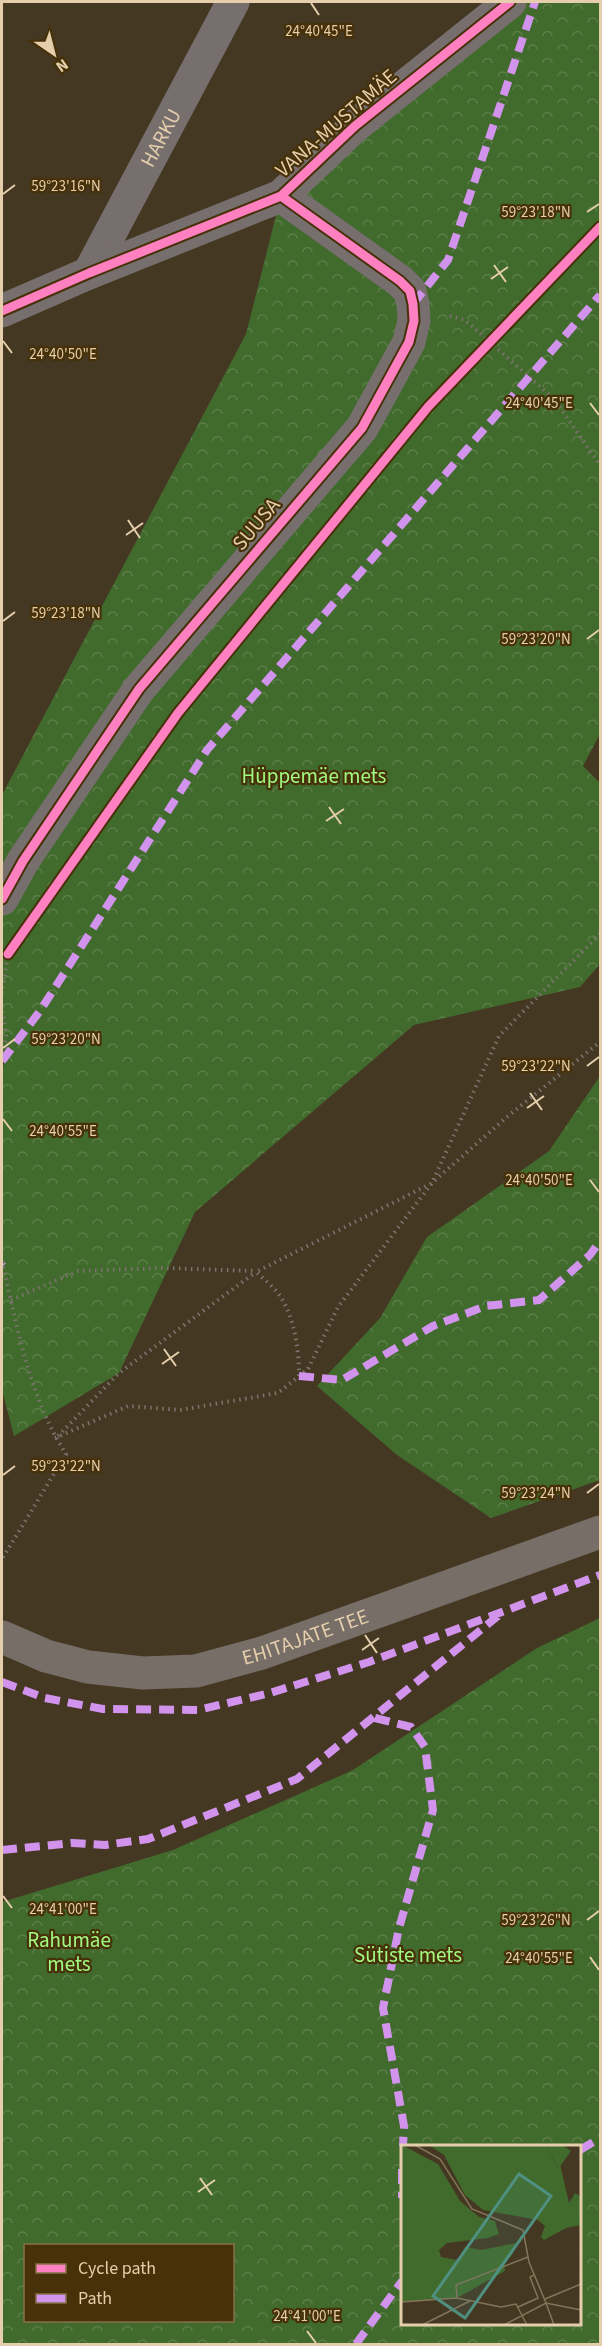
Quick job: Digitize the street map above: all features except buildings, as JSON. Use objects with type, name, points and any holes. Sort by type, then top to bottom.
[{"type":"main road","name":"EHITAJATE TEE","points":[[2,1637],[46,1656],[88,1667],[143,1673],[196,1671],[262,1653],[600,1532]]},
{"type":"street","name":"HARKU","points":[[88,273],[233,2]]},
{"type":"street","name":"VANA-MUSTAMÄE","points":[[2,311],[88,273],[281,196],[355,126],[510,2]]},
{"type":"street","points":[[281,196],[399,281],[410,291],[412,304]]},
{"type":"street","name":"SUUSA","points":[[2,899],[23,861],[139,689],[362,428],[409,342],[414,321],[412,304]]},
{"type":"path","points":[[412,304],[465,320],[491,342],[554,399],[600,465]]},
{"type":"path","points":[[483,350],[498,333]]},
{"type":"path","points":[[56,1438],[119,1373],[256,1272],[432,1183],[499,1036],[600,934]]},
{"type":"path","points":[[2,994],[8,954],[15,944]]},
{"type":"path","points":[[2,1005],[6,1036],[2,1057]]},
{"type":"path","points":[[56,1438],[128,1406],[180,1410],[278,1393],[308,1369],[338,1307],[432,1183],[507,1117],[600,1042]]},
{"type":"path","points":[[2,1261],[35,1394],[66,1454],[2,1559]]},
{"type":"path","points":[[11,1300],[78,1271],[162,1268],[256,1272],[282,1298],[297,1344],[299,1376]]},
{"type":"green space","name":"Hüppemäe mets","points":[[510,2],[600,2],[600,734],[583,766],[600,783],[600,964],[580,987],[414,1025],[195,1212],[119,1373],[14,1436],[2,1390],[2,1073],[4,1063],[2,1060],[2,795],[246,334],[281,196]]},
{"type":"green space","points":[[600,1076],[600,1480],[491,1518],[397,1455],[317,1386],[380,1318],[427,1237],[549,1151]]},
{"type":"green space","name":"Sütiste mets","points":[[600,1618],[600,2344],[2,2344],[2,1902],[173,1850],[353,1770],[537,1648]]},
{"type":"marked path","points":[[413,304],[448,260],[535,2]]},
{"type":"marked path","points":[[2,1061],[40,1011],[207,750],[600,295]]},
{"type":"marked path","points":[[299,1376],[342,1380],[433,1326],[486,1306],[539,1300],[590,1255],[600,1241]]},
{"type":"marked path","points":[[2,1682],[45,1698],[103,1709],[198,1710],[270,1693],[369,1662],[600,1575]]},
{"type":"marked path","points":[[2,1850],[72,1843],[105,1845],[148,1839],[297,1779],[498,1616]]},
{"type":"marked path","points":[[375,1718],[411,1727],[425,1747],[433,1810],[399,1928],[383,2008],[404,2126],[403,2145]]},
{"type":"marked path","points":[[581,2149],[600,2138]]},
{"type":"marked path","points":[[356,2344],[401,2282]]},
{"type":"cycle path","points":[[2,311],[89,273],[281,196],[355,126],[510,2]]},
{"type":"cycle path","points":[[2,899],[23,861],[139,689],[362,428],[409,342],[414,321],[410,291],[400,281],[281,196]]},
{"type":"cycle path","points":[[8,954],[178,713],[428,407],[600,227]]},
{"type":"park label","name":"Rahumäe mets","points":[[69,1952]]}]
